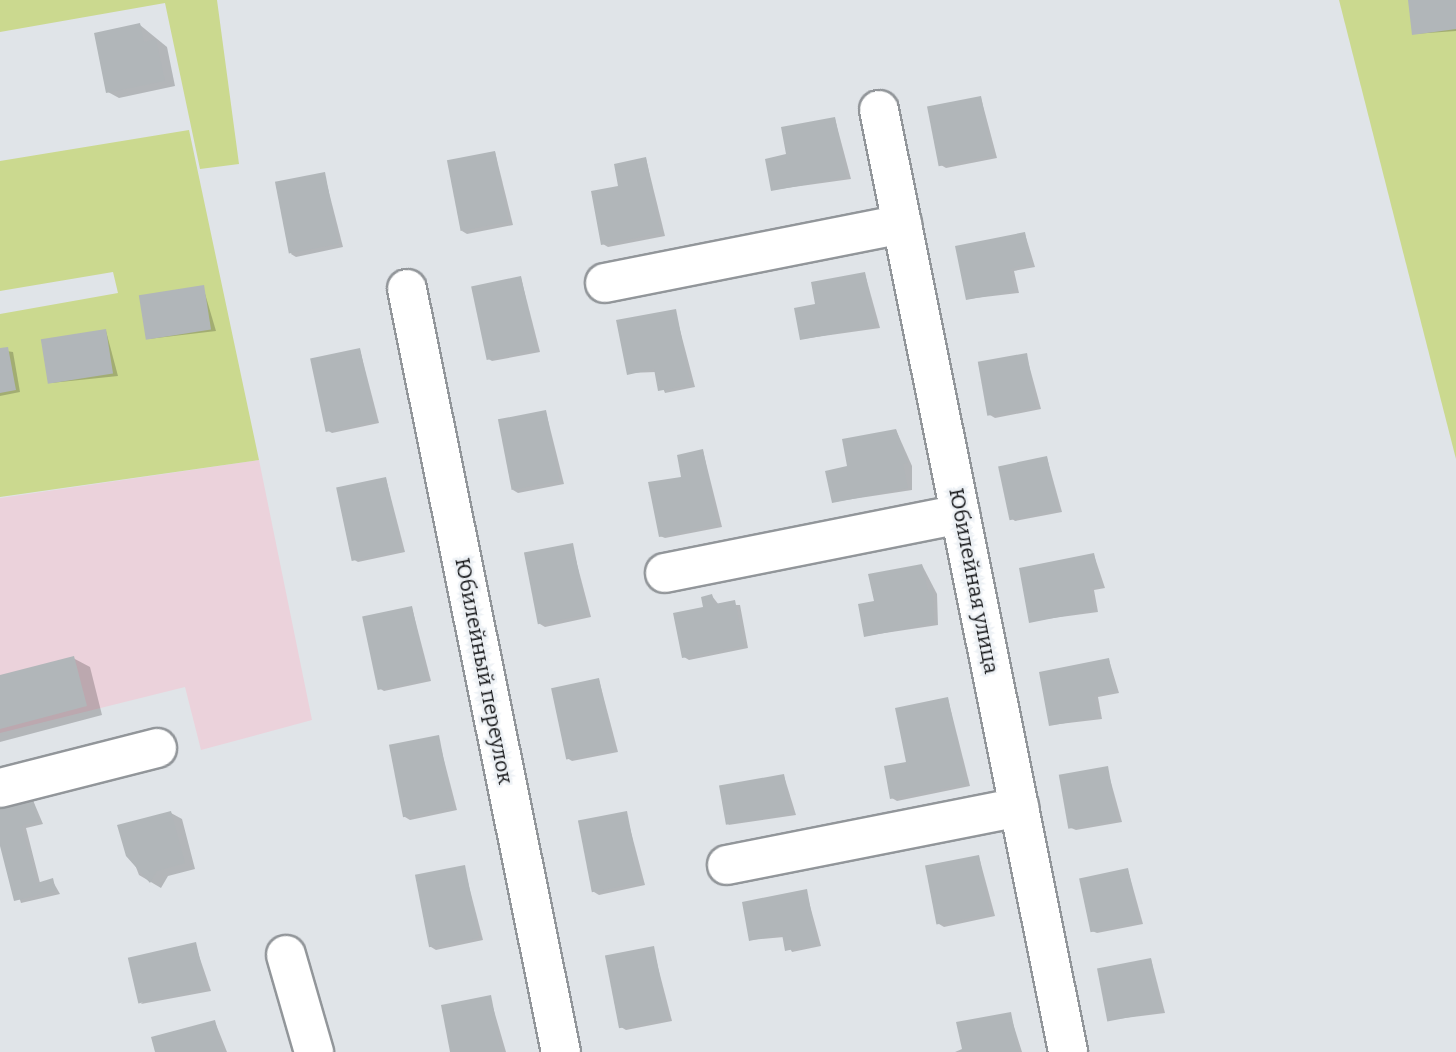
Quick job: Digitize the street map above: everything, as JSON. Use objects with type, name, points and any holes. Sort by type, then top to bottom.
[{"type":"street","name":"Юбилейная улица","points":[[880,110],[1068,1052]]},
{"type":"street","points":[[605,283],[902,224]]},
{"type":"street","name":"Юбилейный переулок","points":[[407,289],[562,1052]]},
{"type":"street","points":[[665,573],[960,514]]},
{"type":"street","points":[[0,788],[157,748]]},
{"type":"street","points":[[727,865],[1019,807]]},
{"type":"street","points":[[286,955],[314,1052]]},
{"type":"shaded area","points":[[259,460],[312,720],[201,750],[185,687],[0,733],[0,498]]},
{"type":"green space","points":[[0,0],[217,0],[239,164],[200,169],[165,3],[0,32]]},
{"type":"green space","points":[[1339,0],[1456,0],[1456,459],[1402,248]]},
{"type":"green space","points":[[189,130],[259,460],[0,497],[0,314],[118,293],[113,272],[0,291],[0,161]]},
{"type":"building","points":[[1408,0],[1456,0],[1456,29],[1412,35]]},
{"type":"building","points":[[140,23],[144,42],[156,39],[165,81],[106,93],[94,33]]},
{"type":"building","points":[[981,96],[993,156],[939,166],[927,106]]},
{"type":"building","points":[[835,117],[847,177],[771,191],[765,159],[786,154],[781,127]]},
{"type":"building","points":[[495,151],[509,222],[461,231],[447,160]]},
{"type":"building","points":[[646,157],[661,233],[601,245],[591,191],[618,186],[614,164]]},
{"type":"building","points":[[325,172],[339,244],[289,253],[275,182]]},
{"type":"building","points":[[1025,232],[1031,264],[1010,269],[1014,291],[966,300],[955,246]]},
{"type":"building","points":[[865,272],[876,326],[800,340],[794,308],[815,304],[811,282]]},
{"type":"building","points":[[521,276],[537,349],[487,360],[471,287]]},
{"type":"building","points":[[204,285],[211,329],[146,340],[139,295]]},
{"type":"building","points":[[676,309],[691,385],[658,391],[654,369],[627,375],[616,320]]},
{"type":"building","points":[[106,329],[113,373],[48,384],[41,339]]},
{"type":"building","points":[[8,347],[16,390],[0,393],[0,348]]},
{"type":"building","points":[[360,348],[376,421],[326,432],[310,359]]},
{"type":"building","points":[[1027,353],[1037,407],[987,416],[978,362]]},
{"type":"building","points":[[546,410],[560,481],[512,490],[498,419]]},
{"type":"building","points":[[896,429],[908,463],[903,464],[908,488],[832,503],[825,471],[847,466],[842,439]]},
{"type":"building","points":[[703,449],[718,525],[659,537],[648,482],[681,477],[677,455]]},
{"type":"building","points":[[1047,456],[1058,510],[1010,520],[998,466]]},
{"type":"building","points":[[386,477],[402,550],[352,561],[336,488]]},
{"type":"building","points":[[573,543],[587,615],[538,624],[524,553]]},
{"type":"building","points":[[1094,553],[1101,586],[1090,588],[1094,610],[1029,623],[1019,568]]},
{"type":"building","points":[[922,564],[928,591],[933,589],[934,623],[864,637],[858,604],[874,601],[868,574]]},
{"type":"building","points":[[712,594],[715,604],[735,600],[744,646],[682,658],[673,613],[703,607],[701,597]]},
{"type":"building","points":[[412,606],[428,679],[378,690],[362,617]]},
{"type":"building","points":[[74,656],[87,706],[0,729],[0,675]]},
{"type":"building","points":[[1109,658],[1115,690],[1094,695],[1098,717],[1049,726],[1039,672]]},
{"type":"building","points":[[599,678],[614,749],[566,760],[551,688]]},
{"type":"building","points":[[948,697],[966,784],[890,799],[884,766],[906,762],[895,708]]},
{"type":"building","points":[[439,735],[453,808],[403,817],[389,745]]},
{"type":"building","points":[[1108,766],[1118,820],[1068,829],[1059,775]]},
{"type":"building","points":[[784,774],[791,813],[726,825],[719,785]]},
{"type":"building","points":[[32,796],[39,821],[22,826],[37,883],[53,878],[56,891],[14,901],[0,846],[0,804]]},
{"type":"building","points":[[171,811],[185,863],[157,871],[150,883],[126,856],[117,825]]},
{"type":"building","points":[[627,811],[641,883],[592,892],[578,821]]},
{"type":"building","points":[[979,855],[990,914],[936,924],[925,865]]},
{"type":"building","points":[[465,865],[479,938],[429,947],[415,875]]},
{"type":"building","points":[[1128,868],[1139,922],[1091,932],[1079,878]]},
{"type":"building","points":[[807,889],[817,944],[785,951],[782,934],[749,941],[742,902]]},
{"type":"building","points":[[196,942],[207,988],[138,1004],[128,958]]},
{"type":"building","points":[[654,946],[668,1019],[619,1028],[605,956]]},
{"type":"building","points":[[1151,958],[1161,1011],[1107,1022],[1097,968]]},
{"type":"building","points":[[491,995],[502,1052],[450,1052],[441,1005]]},
{"type":"building","points":[[1011,1012],[1019,1052],[955,1052],[962,1049],[956,1022]]},
{"type":"building","points":[[215,1020],[223,1052],[155,1052],[151,1037]]}]
